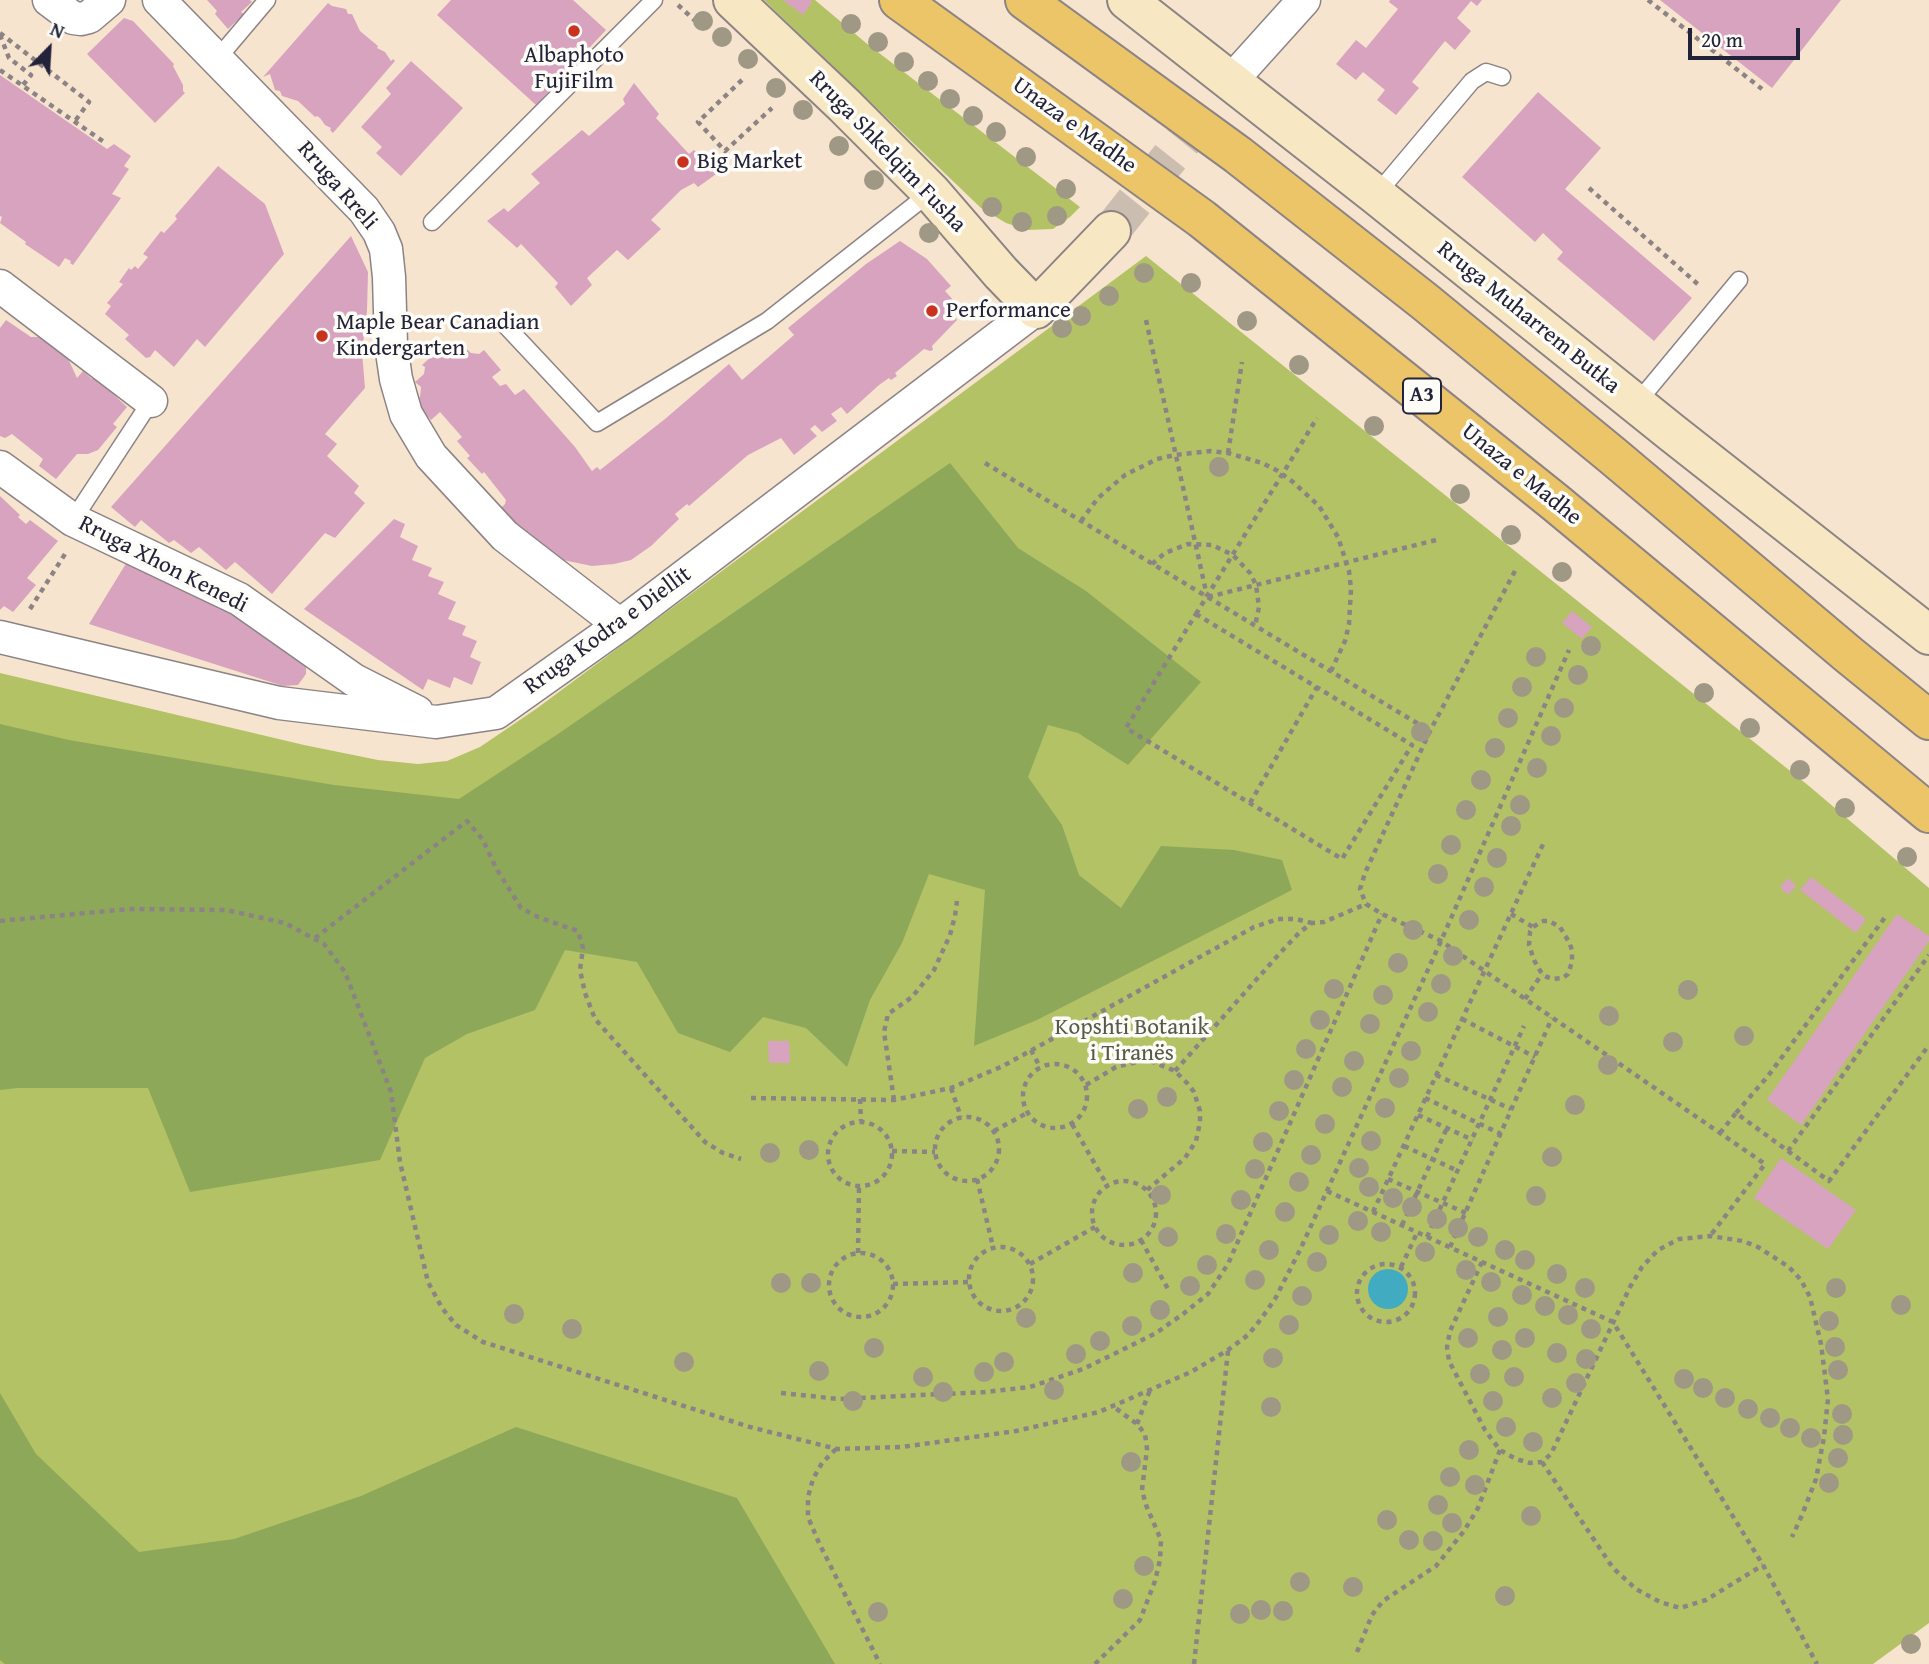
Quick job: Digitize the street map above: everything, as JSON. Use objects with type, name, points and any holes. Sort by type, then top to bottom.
[{"type":"highway","name":"Unaza e Madhe","points":[[899,0],[1202,219],[1556,503],[1929,813]]},
{"type":"highway","points":[[1025,0],[1238,155],[1424,301],[1929,720]]},
{"type":"main road","name":"Rruga Shkelqim Fusha","points":[[733,0],[931,192],[1036,309]]},
{"type":"main road","name":"Rruga Muharrem Butka","points":[[1127,0],[1223,92],[1376,195],[1929,635]]},
{"type":"main road","name":"Rruga Kodra e Diellit","points":[[1036,309],[1111,231]]},
{"type":"street","points":[[49,0],[73,18],[81,19],[89,17],[109,0]]},
{"type":"street","name":"Rruga Rreli","points":[[159,0],[364,210],[379,232],[386,248],[391,345],[396,379],[406,414],[431,456],[505,536],[620,625]]},
{"type":"street","points":[[1223,92],[1304,0]]},
{"type":"street","points":[[0,286],[151,401]]},
{"type":"street","name":"Rruga Kodra e Diellit","points":[[6,639],[279,704],[436,722],[496,713],[620,625],[1036,309]]},
{"type":"street","name":"Rruga Xhon Kenedi","points":[[0,467],[73,520],[239,599],[355,680],[436,722]]},
{"type":"lane","points":[[218,58],[267,0]]},
{"type":"lane","points":[[432,222],[654,0]]},
{"type":"lane","points":[[1376,195],[1472,81],[1486,72],[1502,77]]},
{"type":"lane","points":[[506,326],[597,423],[767,321],[931,192]]},
{"type":"lane","points":[[1636,404],[1739,279]]},
{"type":"lane","points":[[73,520],[151,401]]},
{"type":"path","points":[[673,0],[712,36]]},
{"type":"path","points":[[1648,0],[1762,89]]},
{"type":"path","points":[[0,34],[9,58],[31,75],[23,85]]},
{"type":"path","points":[[0,34],[89,102],[75,121]]},
{"type":"path","points":[[0,70],[104,142]]},
{"type":"path","points":[[741,80],[698,122],[725,150],[772,108]]},
{"type":"path","points":[[1589,188],[1702,287]]},
{"type":"path","points":[[1146,320],[1207,597]]},
{"type":"path","points":[[1228,453],[1242,362]]},
{"type":"path","points":[[1196,614],[1412,745],[1342,859],[1126,728],[1196,614],[1233,555],[1282,474],[1317,418]]},
{"type":"path","points":[[1081,521],[1098,498],[1125,475],[1157,459],[1210,452],[1228,453],[1262,463],[1282,474],[1319,506],[1338,537],[1346,562],[1351,589],[1349,624],[1345,641],[1331,671]]},
{"type":"path","points":[[985,463],[1430,730]]},
{"type":"path","points":[[6,639],[69,548],[73,520]]},
{"type":"path","points":[[1207,597],[1440,539]]},
{"type":"path","points":[[1152,564],[1165,552],[1195,544],[1212,545],[1233,555],[1250,573],[1256,585],[1259,607],[1255,626]]},
{"type":"path","points":[[1515,571],[1430,730],[1360,889],[1366,904],[1441,941],[1765,1164],[1710,1236]]},
{"type":"path","points":[[0,921],[129,909],[226,910],[285,922],[324,944],[345,972],[391,1092],[400,1162],[428,1282],[442,1308],[456,1325],[483,1342],[750,1427],[837,1449],[902,1447],[1004,1433],[1099,1412],[1191,1373],[1248,1335],[1275,1299],[1441,941],[1569,650]]},
{"type":"path","points":[[1250,803],[1317,687]]},
{"type":"path","points":[[315,938],[467,821],[483,840],[496,868],[521,908],[538,918],[578,931],[583,948],[580,970],[595,1019],[705,1142],[723,1153],[741,1159]]},
{"type":"path","points":[[1373,1212],[1545,840]]},
{"type":"path","points":[[894,1100],[884,1032],[888,1014],[912,997],[934,970],[950,935],[957,901]]},
{"type":"path","points":[[751,1098],[894,1100],[951,1088],[1003,1066],[1254,927],[1278,919],[1324,922],[1366,904]]},
{"type":"path","points":[[781,1393],[839,1399],[985,1392],[1030,1387],[1118,1352],[1156,1333],[1191,1308],[1208,1294],[1228,1264],[1382,914]]},
{"type":"path","points":[[1511,914],[1533,927]]},
{"type":"path","points":[[1720,1133],[1768,1076],[1886,916]]},
{"type":"path","points":[[1542,921],[1553,922],[1566,933],[1573,957],[1563,978],[1553,979],[1542,974],[1531,952],[1530,938],[1533,927],[1542,921]]},
{"type":"path","points":[[1175,1071],[1280,953],[1312,923]]},
{"type":"path","points":[[1788,1151],[1929,955]]},
{"type":"path","points":[[1525,999],[1542,974]]},
{"type":"path","points":[[1450,1247],[1552,1017]]},
{"type":"path","points":[[1462,1019],[1535,1057]]},
{"type":"path","points":[[1427,1237],[1524,1026]]},
{"type":"path","points":[[1736,1113],[1829,1181],[1929,1045]]},
{"type":"path","points":[[1031,1050],[1040,1068]]},
{"type":"path","points":[[1086,1085],[1116,1066],[1133,1061],[1153,1062],[1175,1071],[1194,1093],[1200,1111],[1196,1141],[1185,1158],[1147,1190]]},
{"type":"path","points":[[1052,1063],[1066,1065],[1079,1073],[1086,1085],[1086,1107],[1072,1124],[1051,1128],[1038,1123],[1027,1113],[1023,1099],[1025,1085],[1032,1072],[1040,1068],[1052,1063]]},
{"type":"path","points":[[1436,1075],[1511,1109]]},
{"type":"path","points":[[951,1088],[961,1117]]},
{"type":"path","points":[[1426,1098],[1501,1134]]},
{"type":"path","points":[[860,1099],[861,1122]]},
{"type":"path","points":[[994,1131],[1027,1113]]},
{"type":"path","points":[[1418,1115],[1473,1140]]},
{"type":"path","points":[[961,1117],[978,1118],[990,1126],[999,1145],[997,1159],[990,1172],[977,1179],[963,1181],[949,1176],[939,1166],[934,1152],[939,1131],[949,1121],[961,1117]]},
{"type":"path","points":[[861,1122],[877,1126],[883,1131],[891,1143],[892,1151],[890,1165],[883,1177],[870,1185],[859,1186],[837,1177],[829,1164],[827,1150],[837,1130],[849,1123],[861,1122]]},
{"type":"path","points":[[1072,1124],[1107,1185]]},
{"type":"path","points":[[1402,1226],[1447,1128]]},
{"type":"path","points":[[1404,1146],[1458,1171]]},
{"type":"path","points":[[892,1151],[934,1152]]},
{"type":"path","points":[[977,1179],[993,1247]]},
{"type":"path","points":[[1388,1179],[1466,1213]]},
{"type":"path","points":[[1121,1180],[1142,1185],[1155,1202],[1156,1216],[1152,1230],[1141,1240],[1128,1245],[1113,1243],[1101,1236],[1095,1227],[1092,1216],[1094,1202],[1096,1195],[1107,1185],[1121,1180]]},
{"type":"path","points":[[858,1253],[859,1186]]},
{"type":"path","points":[[1327,1191],[1614,1322],[1763,1565],[1816,1664]]},
{"type":"path","points":[[1030,1264],[1095,1227]]},
{"type":"path","points":[[1401,1267],[1417,1233]]},
{"type":"path","points":[[1482,1262],[1450,1331],[1447,1347],[1449,1361],[1485,1430],[1500,1450],[1516,1460],[1530,1463],[1542,1462],[1550,1454],[1642,1267],[1658,1250],[1679,1239],[1710,1236],[1751,1244],[1788,1267],[1801,1280],[1816,1317],[1826,1376],[1827,1417],[1816,1479],[1792,1537]]},
{"type":"path","points":[[1141,1240],[1168,1289]]},
{"type":"path","points":[[993,1247],[1012,1248],[1030,1264],[1033,1275],[1032,1290],[1024,1302],[1012,1310],[997,1311],[983,1306],[973,1296],[968,1282],[974,1261],[984,1251],[993,1247]]},
{"type":"path","points":[[858,1253],[872,1255],[884,1262],[892,1275],[892,1296],[888,1303],[872,1316],[857,1317],[843,1313],[830,1296],[828,1288],[830,1274],[838,1262],[858,1253]]},
{"type":"path","points":[[1379,1265],[1401,1267],[1410,1275],[1415,1286],[1413,1307],[1396,1321],[1386,1323],[1365,1314],[1357,1291],[1361,1279],[1368,1270],[1379,1265]]},
{"type":"path","points":[[893,1284],[968,1282]]},
{"type":"path","points":[[1194,1664],[1228,1350]]},
{"type":"path","points":[[1137,1424],[1150,1390]]},
{"type":"path","points":[[1095,1664],[1140,1620],[1160,1560],[1161,1540],[1142,1490],[1147,1449],[1145,1434],[1137,1424],[1114,1407]]},
{"type":"path","points":[[837,1449],[822,1463],[813,1479],[808,1497],[808,1517],[880,1664]]},
{"type":"path","points":[[1357,1652],[1372,1615],[1383,1601],[1436,1566],[1464,1531],[1478,1508],[1500,1450]]},
{"type":"path","points":[[1542,1462],[1613,1568],[1636,1589],[1660,1602],[1680,1608],[1706,1600],[1763,1565]]},
{"type":"green space","points":[[764,0],[815,0],[866,43],[1080,207],[1053,229],[1028,230],[1006,223],[981,208]]},
{"type":"green space","name":"Kopshti Botanik i Tiranës","points":[[1146,256],[1809,786],[1929,888],[1929,1623],[1873,1664],[0,1664],[0,673],[378,760],[418,764],[447,761],[480,747],[536,709]]},
{"type":"green space","points":[[950,463],[1018,548],[1086,591],[1201,682],[1128,765],[1078,733],[1048,725],[1028,777],[1062,825],[1079,875],[1121,908],[1161,846],[1234,850],[1282,860],[1292,890],[1037,1020],[974,1046],[985,890],[929,874],[902,943],[870,1000],[847,1067],[806,1028],[763,1017],[730,1052],[678,1033],[637,962],[565,950],[535,1010],[467,1034],[425,1058],[380,1160],[190,1192],[148,1088],[0,1090],[0,724],[69,740],[334,785],[459,799],[558,734]]},
{"type":"green space","points":[[0,1393],[36,1454],[139,1552],[234,1539],[361,1496],[516,1427],[737,1498],[835,1664],[5,1664],[0,1660]]},
{"type":"water","points":[[1388,1269],[1396,1270],[1402,1275],[1407,1281],[1407,1297],[1402,1303],[1396,1308],[1388,1309],[1380,1308],[1374,1303],[1369,1297],[1368,1289],[1369,1281],[1374,1275],[1380,1270]]},
{"type":"building","points":[[207,0],[250,0],[252,2],[228,29]]},
{"type":"building","points":[[451,0],[573,0],[606,30],[536,105],[437,15]]},
{"type":"building","points":[[783,0],[810,0],[812,2],[803,15]]},
{"type":"building","points":[[1390,0],[1482,0],[1477,6],[1471,1],[1457,18],[1471,31],[1455,50],[1445,41],[1412,82],[1419,88],[1396,115],[1377,100],[1385,90],[1363,72],[1356,80],[1336,64],[1356,40],[1366,48],[1398,9]]},
{"type":"building","points":[[1660,0],[1841,0],[1772,88]]},
{"type":"building","points":[[328,3],[352,14],[360,31],[385,52],[391,61],[395,61],[333,133],[331,128],[298,101],[282,96],[280,91],[275,90],[270,74],[263,77]]},
{"type":"building","points":[[124,18],[133,21],[174,64],[183,85],[185,93],[155,123],[87,54]]},
{"type":"building","points":[[411,61],[463,108],[401,176],[376,153],[382,147],[361,127],[391,94],[386,88]]},
{"type":"building","points":[[0,75],[107,149],[114,144],[131,156],[124,166],[129,169],[112,194],[121,198],[73,265],[65,258],[59,267],[0,223]]},
{"type":"building","points":[[634,83],[659,114],[656,118],[689,154],[694,150],[719,172],[698,187],[694,183],[681,190],[651,220],[661,229],[628,260],[617,250],[587,278],[592,285],[571,306],[555,287],[558,283],[521,244],[517,248],[487,221],[504,208],[508,212],[540,183],[531,174],[582,130],[589,136],[625,104],[623,99]]},
{"type":"building","points":[[1538,92],[1601,148],[1565,189],[1692,298],[1654,341],[1557,259],[1563,252],[1543,233],[1535,242],[1462,177]]},
{"type":"building","points":[[218,166],[265,204],[284,254],[205,347],[197,339],[174,367],[155,350],[146,358],[125,339],[129,335],[105,314],[111,306],[107,303],[123,284],[119,282],[129,268],[131,270],[135,266],[138,269],[148,257],[143,254],[161,231],[164,233],[177,219],[175,216]]},
{"type":"building","points":[[351,236],[368,272],[362,352],[365,388],[325,434],[337,444],[327,456],[359,486],[354,493],[365,503],[335,538],[325,533],[272,594],[235,562],[226,570],[199,547],[191,553],[174,540],[169,543],[141,520],[135,527],[111,507]]},
{"type":"building","points":[[900,241],[927,259],[951,286],[945,291],[955,302],[957,308],[952,312],[957,320],[932,346],[933,350],[924,349],[895,373],[897,376],[879,385],[847,414],[841,407],[831,414],[837,421],[822,432],[815,425],[810,429],[817,436],[794,455],[781,438],[748,455],[689,506],[687,504],[675,514],[679,519],[651,546],[631,560],[592,566],[558,559],[497,512],[506,500],[484,472],[482,474],[467,458],[470,456],[457,441],[462,437],[440,412],[431,420],[415,402],[420,397],[421,387],[415,382],[424,374],[425,367],[422,365],[442,347],[445,351],[452,351],[461,344],[471,353],[479,354],[484,350],[501,370],[492,377],[500,386],[506,384],[515,395],[524,389],[575,447],[592,471],[597,467],[600,470],[729,364],[742,380],[794,335],[788,328],[866,264]]},
{"type":"building","points":[[6,320],[31,337],[43,337],[65,352],[77,378],[83,371],[92,379],[98,372],[115,386],[111,392],[127,407],[113,424],[117,427],[98,450],[77,454],[56,479],[39,466],[43,459],[12,434],[5,438],[0,436],[0,328]]},
{"type":"building","points":[[0,496],[26,524],[30,520],[58,541],[27,578],[36,585],[13,612],[4,606],[0,610]]},
{"type":"building","points":[[394,519],[405,524],[400,537],[418,546],[412,560],[432,568],[428,576],[444,582],[438,594],[456,602],[448,619],[466,626],[462,635],[477,641],[470,657],[481,662],[472,685],[454,677],[450,688],[428,679],[423,690],[304,609]]},
{"type":"building","points":[[130,557],[295,645],[306,663],[306,674],[298,685],[283,686],[89,624]]},
{"type":"building","points":[[1572,611],[1592,627],[1582,639],[1562,623]]},
{"type":"building","points":[[1811,877],[1866,919],[1856,933],[1800,890]]},
{"type":"building","points":[[1788,878],[1796,886],[1788,895],[1780,887]]},
{"type":"building","points":[[1897,914],[1929,936],[1929,941],[1801,1125],[1767,1100]]},
{"type":"building","points":[[768,1041],[789,1041],[790,1063],[769,1063]]},
{"type":"building","points":[[1781,1158],[1856,1210],[1828,1249],[1754,1198]]},
{"type":"tunnel","points":[[1111,231],[1214,102]]},
{"type":"place","name":"Albaphoto FujiFilm","points":[[574,31]]},
{"type":"place","name":"Big Market","points":[[683,162]]},
{"type":"place","name":"Performance","points":[[932,311]]},
{"type":"place","name":"Maple Bear Canadian Kindergarten","points":[[322,336]]}]
